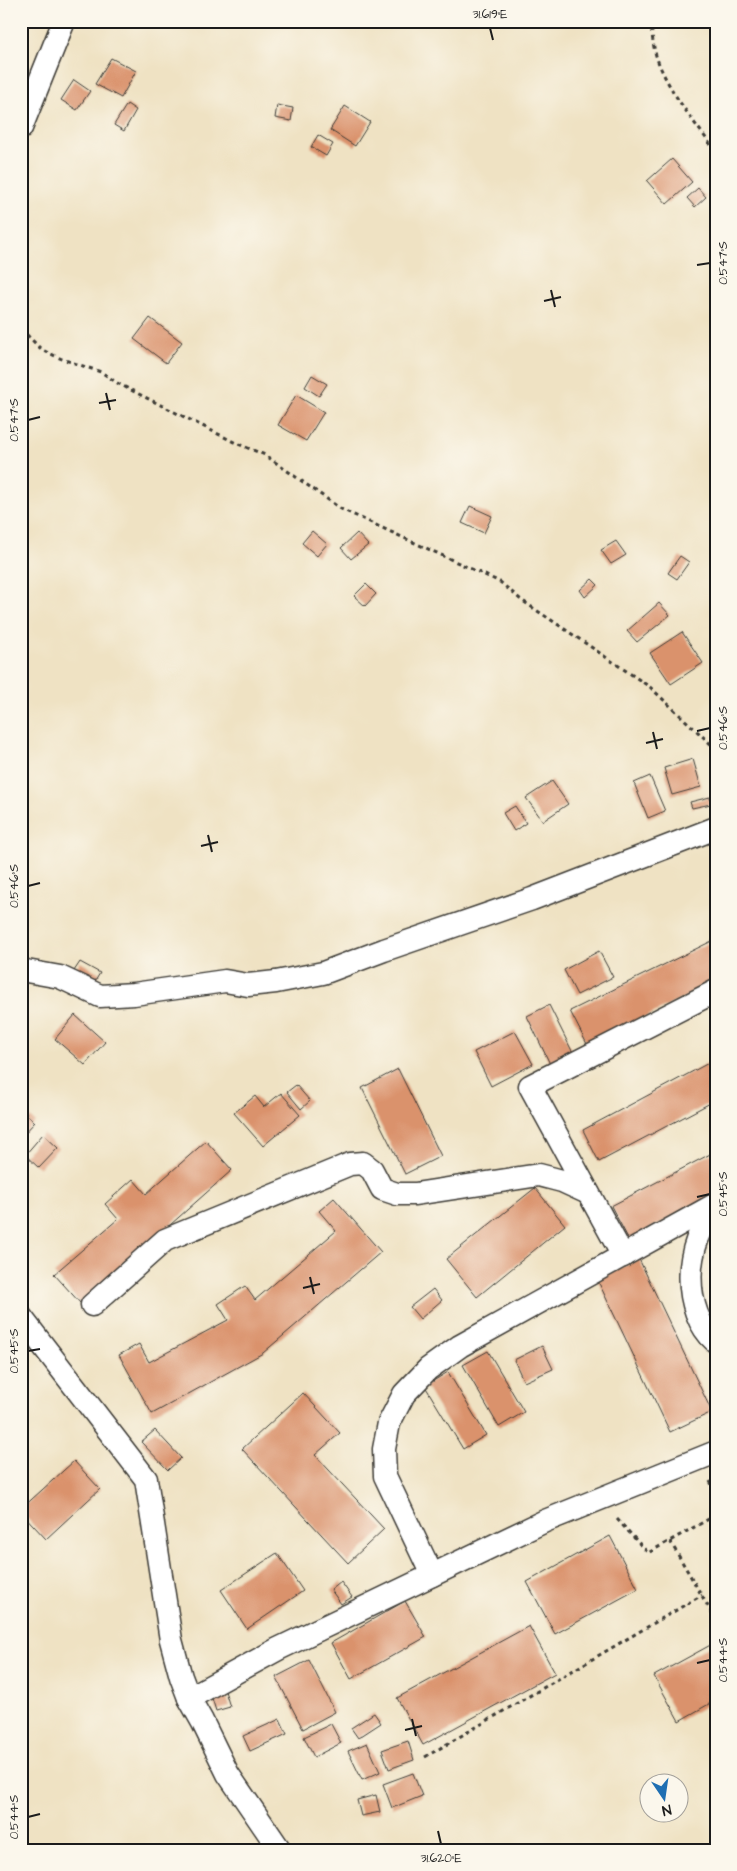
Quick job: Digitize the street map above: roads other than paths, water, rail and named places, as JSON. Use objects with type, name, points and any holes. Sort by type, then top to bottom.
[{"type":"street","points":[[21,128],[64,21]]},
{"type":"street","points":[[21,970],[60,977],[100,996],[134,994],[225,981],[248,985],[323,973],[532,899],[716,828]]},
{"type":"street","points":[[623,1256],[530,1086],[716,991]]},
{"type":"street","points":[[92,1304],[165,1240],[350,1164],[363,1163],[372,1170],[382,1189],[396,1194],[415,1194],[538,1175],[562,1181],[588,1193]]},
{"type":"street","points":[[432,1575],[385,1476],[384,1449],[390,1423],[404,1394],[428,1369],[460,1346],[716,1204]]},
{"type":"street","points":[[716,1210],[710,1215],[697,1238],[690,1264],[690,1291],[698,1316],[716,1342]]},
{"type":"street","points":[[21,1317],[146,1479],[171,1640],[189,1698],[228,1774],[280,1850]]},
{"type":"street","points":[[189,1698],[278,1648],[545,1521],[716,1452]]}]
